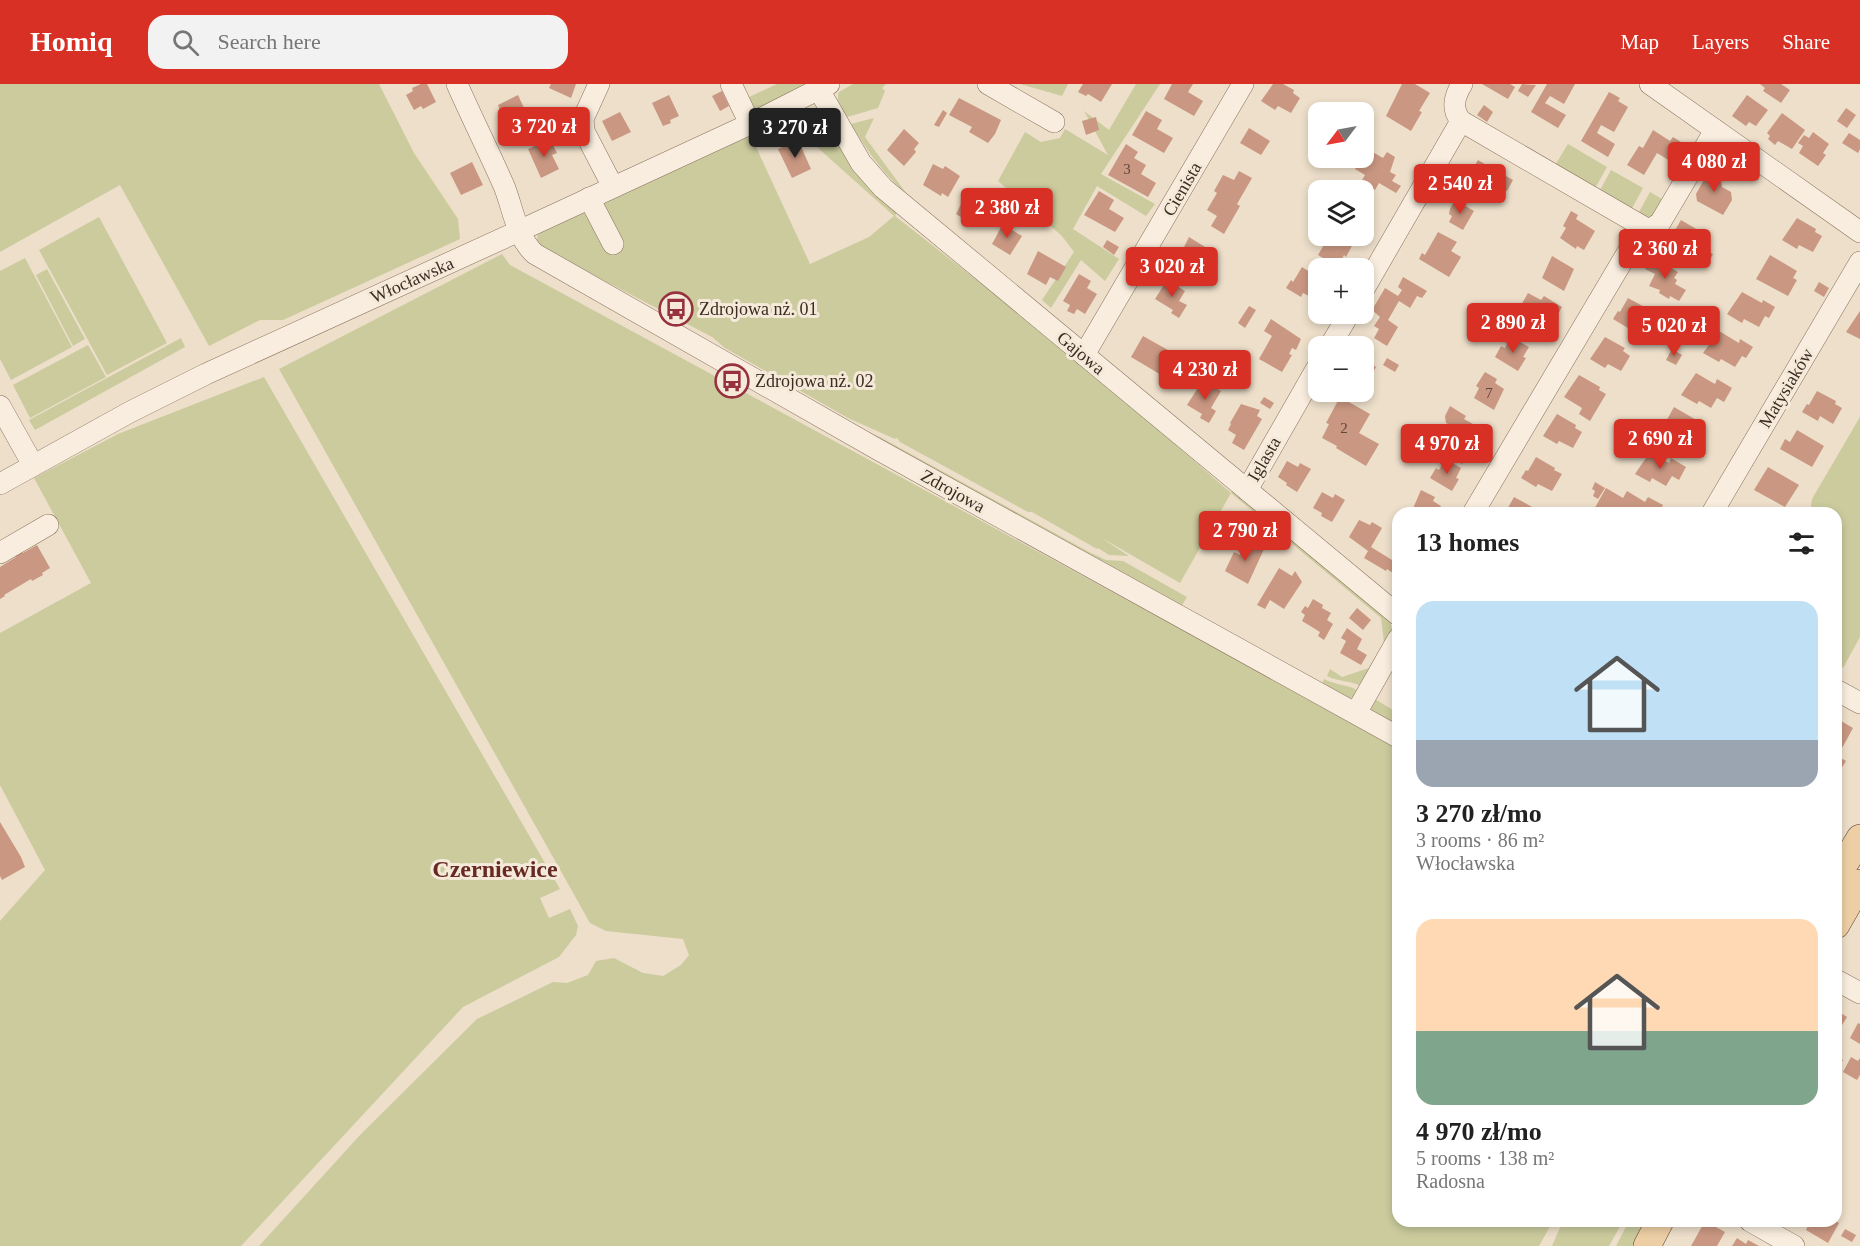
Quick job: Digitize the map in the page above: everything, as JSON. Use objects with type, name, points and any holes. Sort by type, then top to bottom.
[{"type":"main road","points":[[1842,868],[1860,838]]},
{"type":"main road","points":[[1842,914],[1860,883]]},
{"type":"main road","points":[[1647,1246],[1657,1227]]},
{"type":"street","name":"Zdrojowa","points":[[456,84],[503,185],[519,231],[528,248],[535,254],[877,449],[1392,734]]},
{"type":"street","points":[[599,84],[584,116],[583,127],[613,187]]},
{"type":"street","points":[[730,84],[750,124]]},
{"type":"street","points":[[988,84],[1054,122]]},
{"type":"street","name":"Cienista","points":[[1084,355],[1243,84]]},
{"type":"street","points":[[1462,84],[1454,107],[1455,114],[1461,121],[1641,228],[1651,229],[1660,223],[1715,130]]},
{"type":"street","points":[[1650,84],[1860,232]]},
{"type":"street","name":"Włocławska","points":[[0,484],[130,412],[206,374],[750,124],[824,87]]},
{"type":"street","name":"Gajowa","points":[[824,87],[861,163],[883,188],[1392,610]]},
{"type":"street","points":[[1374,272],[1461,121]]},
{"type":"street","points":[[590,198],[613,244]]},
{"type":"street","points":[[1477,507],[1641,228]]},
{"type":"street","name":"Matysiaków","points":[[1716,507],[1860,262]]},
{"type":"street","name":"Iglasta","points":[[1247,490],[1308,383]]},
{"type":"street","points":[[0,406],[33,465]]},
{"type":"street","points":[[0,553],[48,525]]},
{"type":"street","points":[[1356,713],[1392,650]]},
{"type":"street","points":[[1842,693],[1860,703]]},
{"type":"street","points":[[1842,983],[1860,993]]},
{"type":"street","points":[[1761,1227],[1794,1246]]},
{"type":"green space","points":[[0,84],[379,84],[414,153],[458,219],[460,239],[283,320],[260,320],[209,346],[120,185],[0,252]]},
{"type":"green space","points":[[777,84],[804,84],[784,97],[751,111],[745,99]]},
{"type":"green space","points":[[853,84],[886,84],[882,88],[885,91],[878,108],[847,117],[840,105],[838,95],[839,92]]},
{"type":"green space","points":[[1020,84],[1068,84],[1062,96]]},
{"type":"green space","points":[[1136,84],[1160,84],[1101,174],[1155,204],[1146,216],[1097,186],[1073,229],[1119,259],[1105,281],[1081,260],[1051,308],[1042,300],[1074,252],[1062,236],[998,181],[1025,132],[1041,142],[1060,138],[1065,129],[1108,155],[1084,111],[1109,130]]},
{"type":"green space","points":[[810,108],[818,112],[823,121],[826,119],[898,211],[895,216],[1080,361],[1231,493],[1180,583],[1100,537],[1129,556],[1109,555],[1097,549],[900,442],[897,438],[848,418],[725,348],[712,337],[536,245],[538,233],[750,130],[759,143],[756,147],[810,264],[869,237],[894,216],[789,122],[766,137],[764,130]]},
{"type":"green space","points":[[874,118],[865,137],[906,193],[876,161],[851,124]]},
{"type":"green space","points":[[1568,144],[1607,167],[1594,190],[1554,167]]},
{"type":"green space","points":[[1611,170],[1643,188],[1630,212],[1598,194]]},
{"type":"green space","points":[[1650,192],[1667,202],[1652,221],[1638,214]]},
{"type":"green space","points":[[99,217],[167,343],[107,375],[39,250]]},
{"type":"green space","points":[[502,254],[510,265],[1392,744],[1392,1227],[1550,1227],[1539,1246],[259,1246],[361,1134],[477,1019],[553,982],[567,983],[588,975],[596,961],[614,958],[643,973],[663,976],[681,965],[689,955],[683,939],[606,931],[590,923],[279,369]]},
{"type":"green space","points":[[25,258],[72,347],[11,380],[0,359],[0,271]]},
{"type":"green space","points":[[47,269],[85,339],[73,346],[36,275]]},
{"type":"green space","points":[[181,338],[185,347],[35,430],[29,420]]},
{"type":"green space","points":[[88,345],[106,377],[30,418],[13,385]]},
{"type":"green space","points":[[264,377],[560,889],[540,898],[549,918],[570,909],[578,926],[576,935],[559,957],[463,1007],[241,1246],[0,1246],[0,921],[45,870],[0,785],[0,633],[91,583],[34,478],[118,434]]},
{"type":"green space","points":[[1860,417],[1860,637],[1843,668],[1842,507],[1811,507],[1812,499]]},
{"type":"green space","points":[[851,425],[880,437],[1089,552],[1106,560],[1123,561],[1187,597],[1181,607]]},
{"type":"green space","points":[[1233,489],[1390,622],[1392,634],[1363,687],[1327,676],[1330,669],[1342,677],[1369,668],[1384,643],[1381,618],[1231,493]]},
{"type":"green space","points":[[1324,679],[1360,692],[1346,700],[1321,686]]},
{"type":"green space","points":[[1373,698],[1392,709],[1392,725],[1370,710]]},
{"type":"green space","points":[[1560,1227],[1620,1227],[1609,1246],[1552,1246]]},
{"type":"green space","points":[[1626,1227],[1644,1227],[1633,1246],[1616,1246]]},
{"type":"building","points":[[427,84],[436,102],[423,109],[421,106],[414,110],[406,95],[413,91],[412,88]]},
{"type":"building","points":[[551,84],[576,84],[571,98],[549,88]]},
{"type":"building","points":[[1083,84],[1112,84],[1101,102],[1088,94],[1086,96],[1078,92]]},
{"type":"building","points":[[1172,84],[1193,84],[1188,92],[1203,101],[1194,116],[1164,99]]},
{"type":"building","points":[[1273,84],[1283,84],[1294,90],[1293,93],[1300,98],[1291,113],[1278,106],[1275,110],[1261,101]]},
{"type":"building","points":[[1402,84],[1415,84],[1430,93],[1411,131],[1386,116]]},
{"type":"building","points":[[1482,84],[1510,84],[1515,87],[1508,99]]},
{"type":"building","points":[[1522,84],[1536,85],[1528,97],[1518,91]]},
{"type":"building","points":[[1547,84],[1575,84],[1564,104],[1550,96],[1545,103],[1566,115],[1558,128],[1531,112]]},
{"type":"building","points":[[1760,84],[1781,84],[1790,90],[1781,103],[1763,91],[1765,88]]},
{"type":"building","points":[[722,91],[729,106],[720,111],[712,96]]},
{"type":"building","points":[[1609,92],[1620,98],[1618,101],[1628,107],[1614,132],[1601,125],[1597,133],[1615,144],[1608,157],[1581,141]]},
{"type":"building","points":[[518,95],[526,117],[510,125],[498,105]]},
{"type":"building","points":[[669,95],[679,116],[663,126],[652,103]]},
{"type":"building","points":[[1747,95],[1768,110],[1756,126],[1749,122],[1746,126],[1732,116]]},
{"type":"building","points":[[959,98],[1001,120],[988,143],[969,132],[972,127],[949,115]]},
{"type":"building","points":[[1484,105],[1493,112],[1487,122],[1477,115]]},
{"type":"building","points":[[1846,108],[1856,115],[1847,128],[1837,121]]},
{"type":"building","points":[[943,110],[947,113],[939,127],[934,125]]},
{"type":"building","points":[[1146,111],[1162,120],[1157,129],[1173,138],[1164,153],[1132,135]]},
{"type":"building","points":[[620,112],[631,132],[612,141],[602,121]]},
{"type":"building","points":[[1782,113],[1805,130],[1792,149],[1778,141],[1775,145],[1768,139],[1770,136],[1767,133]]},
{"type":"building","points":[[1096,117],[1099,130],[1086,135],[1082,121]]},
{"type":"building","points":[[1249,128],[1270,141],[1261,155],[1240,143]]},
{"type":"building","points":[[904,129],[919,143],[914,149],[916,152],[904,166],[887,150]]},
{"type":"building","points":[[1653,130],[1670,141],[1673,137],[1681,142],[1670,161],[1657,153],[1644,175],[1627,165],[1639,146],[1643,148]]},
{"type":"building","points":[[1813,132],[1829,144],[1823,153],[1826,155],[1818,166],[1799,153],[1803,146],[1798,143],[1804,135],[1809,138]]},
{"type":"building","points":[[1849,133],[1860,140],[1858,153],[1842,143]]},
{"type":"building","points":[[550,139],[557,153],[552,155],[559,169],[541,178],[528,149]]},
{"type":"building","points":[[798,140],[811,169],[792,178],[778,149]]},
{"type":"building","points":[[1126,144],[1138,152],[1134,158],[1146,165],[1141,174],[1156,183],[1148,197],[1108,175]]},
{"type":"building","points":[[1387,152],[1395,157],[1390,172],[1396,175],[1392,181],[1401,186],[1396,193],[1379,183],[1375,190],[1374,180],[1362,180],[1365,175],[1355,169],[1374,168],[1374,153],[1383,158]]},
{"type":"building","points":[[1478,160],[1496,173],[1497,171],[1513,180],[1507,191],[1504,190],[1499,197],[1466,180]]},
{"type":"building","points":[[472,162],[483,185],[461,195],[450,173]]},
{"type":"building","points":[[933,164],[943,169],[945,166],[960,176],[948,197],[942,193],[941,196],[923,185]]},
{"type":"building","points":[[1710,169],[1723,177],[1722,187],[1731,192],[1732,200],[1723,215],[1697,201],[1696,194]]},
{"type":"building","points":[[1239,171],[1252,178],[1224,234],[1211,226],[1217,216],[1207,210],[1217,193],[1214,191],[1223,175],[1234,180]]},
{"type":"building","points":[[1444,181],[1456,188],[1451,196],[1440,189]]},
{"type":"building","points":[[1099,191],[1114,200],[1109,209],[1124,218],[1115,232],[1084,215]]},
{"type":"building","points":[[967,192],[986,205],[975,226],[956,214]]},
{"type":"building","points":[[1455,200],[1474,211],[1463,230],[1449,222],[1452,216],[1449,214],[1450,209]]},
{"type":"building","points":[[1571,211],[1578,215],[1576,219],[1595,231],[1584,250],[1577,246],[1576,249],[1560,238]]},
{"type":"building","points":[[1797,218],[1816,229],[1815,232],[1822,236],[1813,252],[1799,245],[1797,249],[1782,240]]},
{"type":"building","points":[[1681,220],[1708,236],[1702,248],[1713,254],[1707,265],[1698,260],[1697,262],[1677,249],[1683,239],[1674,232]]},
{"type":"building","points":[[1004,222],[1022,236],[1010,255],[992,244]]},
{"type":"building","points":[[1438,232],[1457,242],[1451,251],[1461,257],[1449,277],[1419,259],[1422,253],[1425,255]]},
{"type":"building","points":[[1189,237],[1218,255],[1216,259],[1218,261],[1203,281],[1185,270],[1191,254],[1183,249]]},
{"type":"building","points":[[1107,240],[1119,247],[1114,255],[1103,247]]},
{"type":"building","points":[[1323,246],[1352,246],[1346,257],[1344,255],[1342,258],[1323,258],[1318,255]]},
{"type":"building","points":[[1038,251],[1066,267],[1058,281],[1050,277],[1046,285],[1027,274]]},
{"type":"building","points":[[1770,255],[1797,271],[1793,278],[1797,280],[1788,296],[1756,279]]},
{"type":"building","points":[[1552,256],[1574,269],[1564,291],[1542,278]]},
{"type":"building","points":[[1652,257],[1678,272],[1674,278],[1677,280],[1675,284],[1686,290],[1679,301],[1670,296],[1669,299],[1659,293],[1660,290],[1649,286],[1655,274],[1645,269]]},
{"type":"building","points":[[1302,267],[1308,271],[1308,296],[1303,293],[1301,297],[1286,288],[1291,280],[1293,282]]},
{"type":"building","points":[[1079,274],[1091,281],[1087,288],[1097,294],[1085,314],[1077,309],[1074,314],[1067,311],[1070,305],[1063,301]]},
{"type":"building","points":[[1403,277],[1427,291],[1422,298],[1417,296],[1410,308],[1399,301],[1388,320],[1398,327],[1387,346],[1374,338],[1379,329],[1374,326],[1380,317],[1374,312],[1374,307],[1385,288],[1398,296],[1402,290],[1398,287]]},
{"type":"building","points":[[1167,280],[1185,291],[1179,301],[1187,305],[1179,318],[1171,313],[1173,310],[1155,299]]},
{"type":"building","points":[[1819,282],[1829,288],[1824,297],[1814,291]]},
{"type":"building","points":[[1742,292],[1775,307],[1769,318],[1765,316],[1759,327],[1744,319],[1742,323],[1727,314]]},
{"type":"building","points":[[1528,293],[1541,300],[1544,296],[1562,307],[1554,321],[1549,318],[1543,327],[1530,320],[1528,323],[1513,315]]},
{"type":"building","points":[[1628,298],[1648,309],[1646,313],[1654,316],[1644,333],[1630,325],[1628,328],[1613,319]]},
{"type":"building","points":[[1249,306],[1256,310],[1245,328],[1238,323]]},
{"type":"building","points":[[1860,311],[1860,339],[1846,332]]},
{"type":"building","points":[[1708,318],[1715,322],[1708,333],[1701,328]]},
{"type":"building","points":[[1271,319],[1301,339],[1296,350],[1292,348],[1289,354],[1292,355],[1282,372],[1259,359],[1272,336],[1264,331]]},
{"type":"building","points":[[1719,331],[1739,343],[1740,339],[1753,347],[1746,358],[1742,356],[1735,367],[1721,359],[1719,362],[1703,353]]},
{"type":"building","points":[[1143,336],[1175,354],[1163,376],[1131,357]]},
{"type":"building","points":[[1511,337],[1529,347],[1523,357],[1526,358],[1518,371],[1495,357],[1501,346],[1505,348]]},
{"type":"building","points":[[1605,337],[1625,348],[1623,351],[1630,356],[1621,371],[1608,364],[1605,368],[1590,359]]},
{"type":"building","points":[[1672,349],[1682,355],[1676,365],[1666,360]]},
{"type":"building","points":[[1387,358],[1399,365],[1395,372],[1383,365]]},
{"type":"building","points":[[1485,372],[1497,379],[1495,383],[1504,389],[1494,410],[1474,398],[1479,388],[1476,386]]},
{"type":"building","points":[[1696,373],[1715,384],[1717,379],[1732,388],[1724,402],[1717,398],[1711,408],[1699,401],[1697,404],[1681,395]]},
{"type":"building","points":[[1579,375],[1600,387],[1599,390],[1606,394],[1590,421],[1579,414],[1582,408],[1564,397]]},
{"type":"building","points":[[1203,380],[1221,391],[1211,408],[1216,411],[1209,423],[1200,418],[1202,414],[1187,405]]},
{"type":"building","points":[[1817,391],[1836,401],[1835,404],[1842,408],[1833,424],[1820,416],[1818,421],[1802,412]]},
{"type":"building","points":[[1264,397],[1274,403],[1270,409],[1260,403]]},
{"type":"building","points":[[1337,402],[1349,402],[1370,414],[1359,433],[1379,444],[1366,466],[1322,438],[1329,424],[1326,423]]},
{"type":"building","points":[[1241,404],[1260,410],[1257,416],[1262,419],[1244,450],[1232,443],[1236,435],[1228,430]]},
{"type":"building","points":[[1450,406],[1466,416],[1464,419],[1480,428],[1473,442],[1475,443],[1462,464],[1447,455],[1454,441],[1449,437],[1454,427],[1446,423],[1445,416]]},
{"type":"building","points":[[1674,407],[1698,421],[1693,430],[1697,432],[1689,447],[1684,444],[1676,454],[1652,440],[1656,434],[1658,436]]},
{"type":"building","points":[[1557,414],[1576,425],[1575,428],[1582,432],[1573,448],[1559,441],[1557,444],[1543,436]]},
{"type":"building","points":[[1797,430],[1824,446],[1812,467],[1780,449],[1785,439],[1790,442]]},
{"type":"building","points":[[1650,452],[1669,463],[1671,458],[1686,467],[1679,480],[1672,476],[1666,486],[1652,478],[1650,482],[1635,474]]},
{"type":"building","points":[[1536,457],[1562,474],[1552,491],[1538,484],[1536,487],[1521,478]]},
{"type":"building","points":[[1445,459],[1461,468],[1456,478],[1459,479],[1452,491],[1430,478],[1436,468],[1439,470]]},
{"type":"building","points":[[1287,461],[1298,467],[1300,463],[1311,469],[1297,492],[1278,477]]},
{"type":"building","points":[[1768,467],[1799,485],[1785,507],[1754,490]]},
{"type":"building","points":[[1595,482],[1605,488],[1598,499],[1593,496],[1595,491],[1592,489]]},
{"type":"building","points":[[1606,488],[1623,498],[1627,491],[1645,502],[1648,497],[1663,505],[1662,507],[1595,507]]},
{"type":"building","points":[[1421,490],[1435,497],[1433,501],[1441,506],[1440,507],[1414,507]]},
{"type":"building","points":[[1322,492],[1333,498],[1335,494],[1345,500],[1332,522],[1313,508]]},
{"type":"building","points":[[1514,497],[1532,507],[1508,507]]},
{"type":"building","points":[[1359,520],[1370,525],[1372,522],[1382,528],[1371,547],[1392,560],[1392,572],[1364,558],[1368,551],[1349,537]]},
{"type":"building","points":[[1249,539],[1264,549],[1248,584],[1225,571],[1234,552],[1240,555]]},
{"type":"building","points":[[37,545],[50,568],[42,573],[43,575],[32,581],[31,579],[0,599],[0,567],[16,557],[14,553],[20,549],[23,553]]},
{"type":"building","points":[[1279,568],[1292,576],[1295,571],[1302,582],[1284,609],[1270,600],[1265,609],[1257,605]]},
{"type":"building","points":[[1313,599],[1331,613],[1327,620],[1333,624],[1324,640],[1318,636],[1320,632],[1302,621],[1305,615],[1301,612],[1305,606],[1308,608]]},
{"type":"building","points":[[1357,608],[1371,620],[1363,630],[1349,618]]},
{"type":"building","points":[[1347,628],[1362,639],[1357,649],[1367,655],[1361,665],[1340,653],[1346,641],[1341,638]]},
{"type":"building","points":[[1842,722],[1853,728],[1842,748]]},
{"type":"building","points":[[0,822],[25,867],[2,880],[0,876]]},
{"type":"building","points":[[1842,1014],[1847,1017],[1842,1025]]},
{"type":"building","points":[[1858,1023],[1860,1024],[1860,1044],[1850,1038]]},
{"type":"building","points":[[1851,1057],[1858,1061],[1860,1058],[1860,1075],[1857,1080],[1843,1072]]},
{"type":"building","points":[[1702,1227],[1716,1227],[1725,1232],[1717,1246],[1691,1246]]},
{"type":"building","points":[[1807,1227],[1837,1227],[1828,1243],[1806,1230]]},
{"type":"building","points":[[1845,1229],[1856,1235],[1852,1242],[1841,1236]]},
{"type":"building","points":[[1737,1238],[1746,1244],[1748,1240],[1759,1246],[1732,1246]]},
{"type":"place","name":"Zdrojowa nż. 01","points":[[676,309]]},
{"type":"place","name":"Zdrojowa nż. 02","points":[[732,381]]},
{"type":"district","name":"Czerniewice","points":[[495,869]]}]
